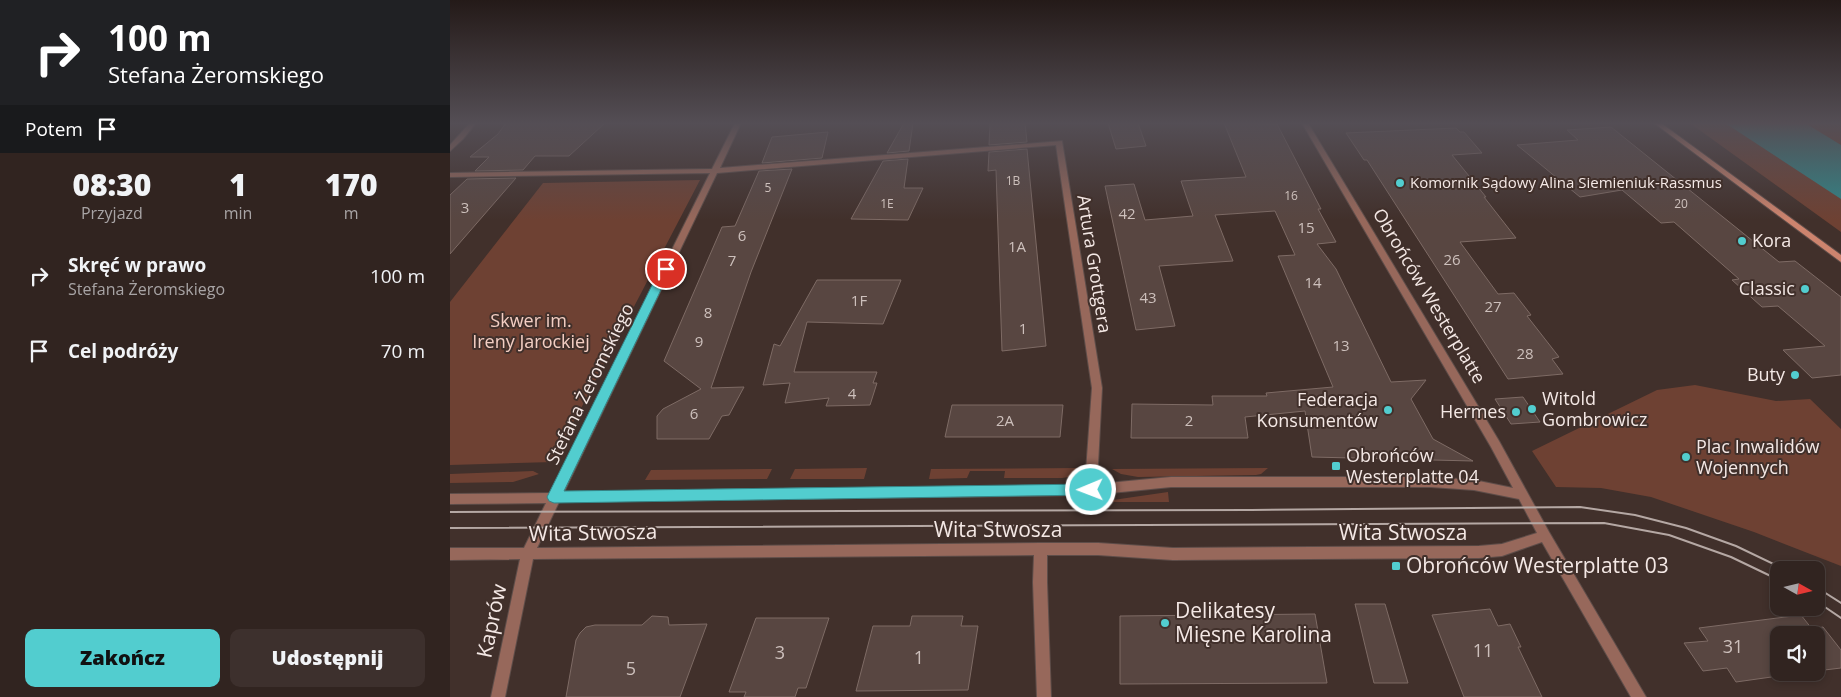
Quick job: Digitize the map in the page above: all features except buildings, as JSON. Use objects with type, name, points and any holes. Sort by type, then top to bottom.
[{"type":"main road","points":[[1701,156],[1841,259]]},
{"type":"street","name":"Stefana Żeromskiego","points":[[528,554],[721,156]]},
{"type":"street","name":"Artura Grottgera","points":[[450,175],[713,171],[904,156]]},
{"type":"street","name":"Artura Grottgera","points":[[1061,156],[1097,388],[1091,490]]},
{"type":"street","name":"Obrońców Westerplatte","points":[[1323,156],[1495,444],[1545,536],[1639,697]]},
{"type":"street","name":"Wita Stwosza","points":[[450,499],[1091,490],[1171,482],[1430,482],[1474,485],[1522,495]]},
{"type":"street","name":"Wita Stwosza","points":[[450,554],[1042,549],[1098,549],[1173,554],[1479,552],[1502,550],[1545,536]]},
{"type":"street","points":[[1042,549],[1040,582],[1044,697]]},
{"type":"street","name":"Kaprów","points":[[498,697],[528,554]]},
{"type":"green space","points":[[1735,156],[1841,156],[1841,232]]},
{"type":"green space","name":"Skwer im. Ireny Jarockiej","points":[[700,180],[553,462],[450,465],[450,302],[543,183]]},
{"type":"green space","name":"Plac Inwalidów Wojennych","points":[[1695,385],[1776,401],[1810,399],[1841,429],[1841,566],[1754,532],[1651,497],[1601,488],[1556,487],[1532,451],[1657,390]]},
{"type":"green space","points":[[867,468],[864,479],[790,479],[795,469]]},
{"type":"green space","points":[[1080,468],[1069,477],[1062,478],[1004,478],[1005,471],[970,471],[967,478],[929,479],[931,469]]},
{"type":"green space","points":[[1268,468],[1261,474],[1256,475],[1138,477],[1121,474],[1112,469]]},
{"type":"green space","points":[[772,469],[767,479],[645,480],[651,470]]},
{"type":"green space","points":[[533,471],[539,474],[513,482],[450,483],[450,474]]},
{"type":"green space","points":[[1168,492],[1169,502],[1099,502]]},
{"type":"water","points":[[1775,156],[1841,156],[1841,199]]},
{"type":"tram line","points":[[450,512],[1251,510],[1580,507],[1635,515],[1686,528],[1736,546],[1770,562]]},
{"type":"tram line","points":[[450,528],[1604,523],[1669,535],[1731,557],[1770,576]]},
{"type":"tram line","points":[[1825,593],[1841,603]]},
{"type":"tram line","points":[[1825,607],[1841,618]]},
{"type":"place","name":"Komornik Sądowy Alina Siemieniuk-Rassmus","points":[[1400,183]]},
{"type":"place","name":"Kora","points":[[1742,241]]},
{"type":"place","name":"Classic","points":[[1805,289]]},
{"type":"place","name":"Buty","points":[[1795,375]]},
{"type":"place","name":"Witold Gombrowicz","points":[[1532,409]]},
{"type":"place","name":"Federacja Konsumentów","points":[[1388,410]]},
{"type":"place","name":"Hermes","points":[[1516,412]]},
{"type":"place","name":"Plac Inwalidów Wojennych","points":[[1686,457]]},
{"type":"place","name":"Obrońców Westerplatte 04","points":[[1336,466]]},
{"type":"place","name":"Obrońców Westerplatte 03","points":[[1396,566]]},
{"type":"place","name":"Delikatesy Mięsne Karolina","points":[[1165,623]]},
{"type":"route","points":[[666,269],[554,497],[1091,490]]}]
